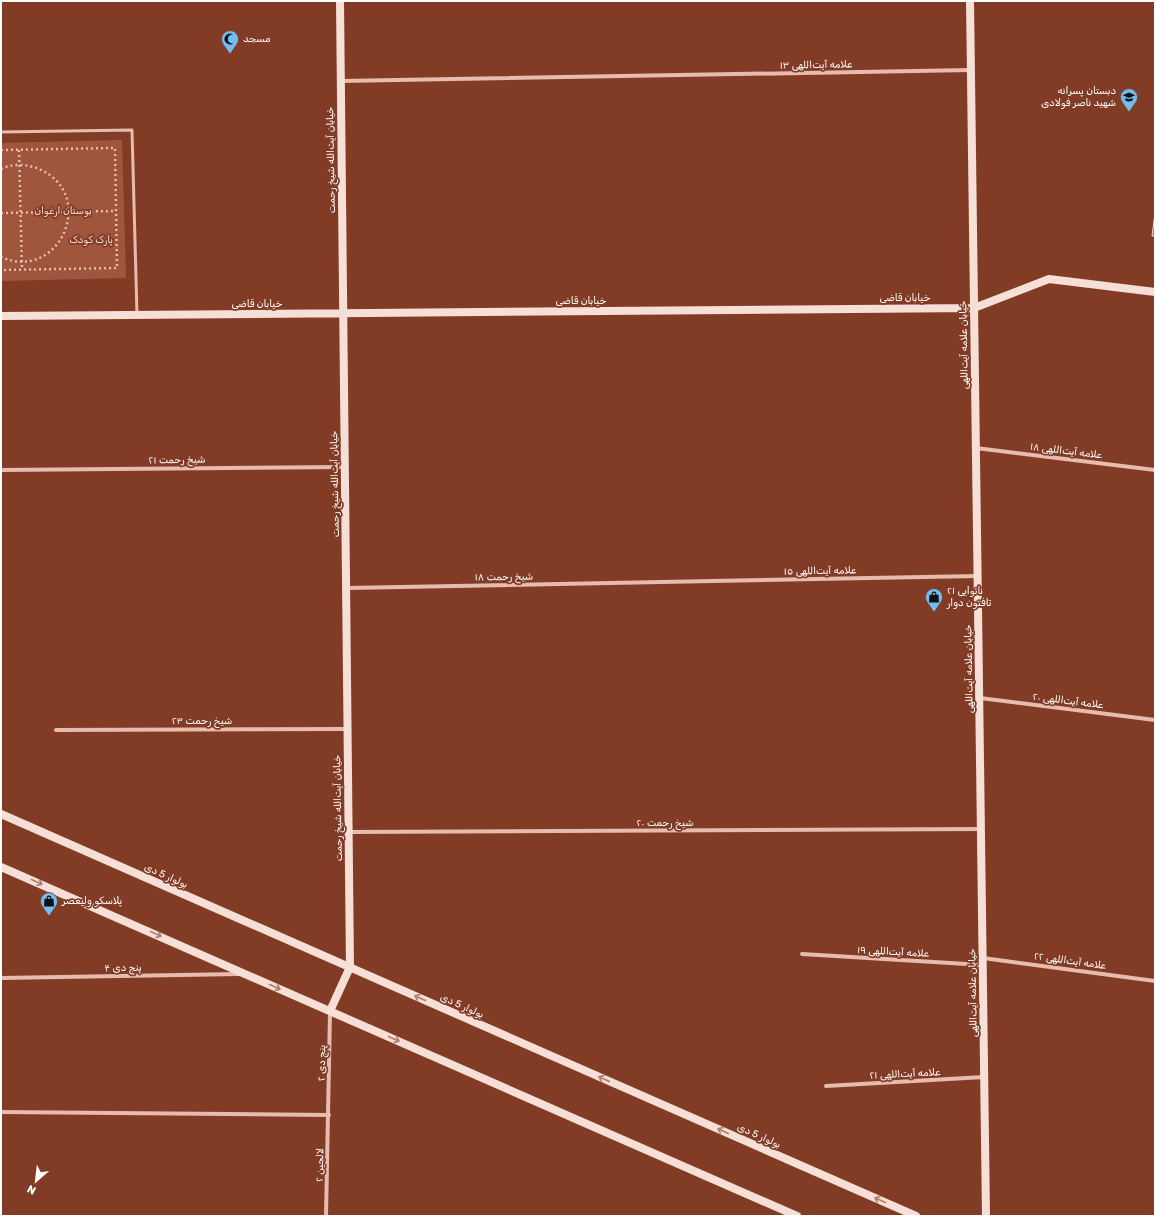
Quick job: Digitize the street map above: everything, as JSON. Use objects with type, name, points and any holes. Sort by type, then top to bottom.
[{"type":"street","name":"خیابان آیت‌الله شیخ رحمت","points":[[340,1],[350,967]]},
{"type":"street","name":"خیابان علامه آیت‌اللهی","points":[[970,1],[986,1216]]},
{"type":"street","name":"علامه آیت‌اللهی ۱۳","points":[[340,81],[971,70]]},
{"type":"street","name":"خیابان قاضی","points":[[1,316],[974,308],[1049,279],[1155,292]]},
{"type":"street","name":"علامه آیت‌اللهی ۱۸","points":[[976,448],[1155,470]]},
{"type":"street","name":"شیخ رحمت ۲۱","points":[[1,470],[344,467]]},
{"type":"street","name":"علامه آیت‌اللهی ۱۵","points":[[662,582],[978,576]]},
{"type":"street","name":"شیخ رحمت ۱۸","points":[[346,588],[662,582]]},
{"type":"street","name":"علامه آیت‌اللهی ۲۰","points":[[980,698],[1155,720]]},
{"type":"street","name":"شیخ رحمت ۲۳","points":[[56,730],[347,729]]},
{"type":"street","name":"بولوار 5 دی","points":[[1,814],[916,1216]]},
{"type":"street","name":"شیخ رحمت ۲۰","points":[[348,832],[981,829]]},
{"type":"street","points":[[1,866],[797,1216]]},
{"type":"street","name":"علامه آیت‌اللهی ۱۹","points":[[802,954],[983,961]]},
{"type":"street","name":"علامه آیت‌اللهی ۲۲","points":[[983,961],[1155,981]]},
{"type":"street","points":[[330,1011],[350,967]]},
{"type":"street","name":"پنج دی ۴","points":[[1,978],[245,974]]},
{"type":"street","name":"پنج دی ۲","points":[[329,1115],[330,1011]]},
{"type":"street","name":"علامه آیت‌اللهی ۲۱","points":[[826,1086],[985,1078]]},
{"type":"street","points":[[1,1112],[329,1115]]},
{"type":"street","name":"لالجین ۲","points":[[326,1216],[329,1115]]},
{"type":"lane","points":[[1,132],[132,130],[136,315]]},
{"type":"path","points":[[1,150],[115,148],[117,268],[1,270]]},
{"type":"path","points":[[19,150],[22,270]]},
{"type":"path","points":[[1,169],[6,166],[19,164],[33,166],[46,172],[57,180],[69,205],[69,219],[65,232],[58,244],[48,254],[35,260],[22,262],[8,260],[1,257]]},
{"type":"path","points":[[1,213],[116,211]]},
{"type":"green space","name":"بوستان ارغوان","points":[[122,140],[126,278],[1,281],[1,143]]},
{"type":"building","points":[[1155,213],[1155,236],[1152,236]]},
{"type":"place","name":"مسجد","points":[[230,54]]},
{"type":"place","name":"دبستان پسرانه شهید ناصر فولادی","points":[[1129,112]]},
{"type":"place","name":"نانوایی ۲۱ تافتون دوار","points":[[934,612]]},
{"type":"place","name":"پلاسکو ولیعصر","points":[[49,916]]},
{"type":"park label","name":"پارک کودک","points":[[91,240]]}]
